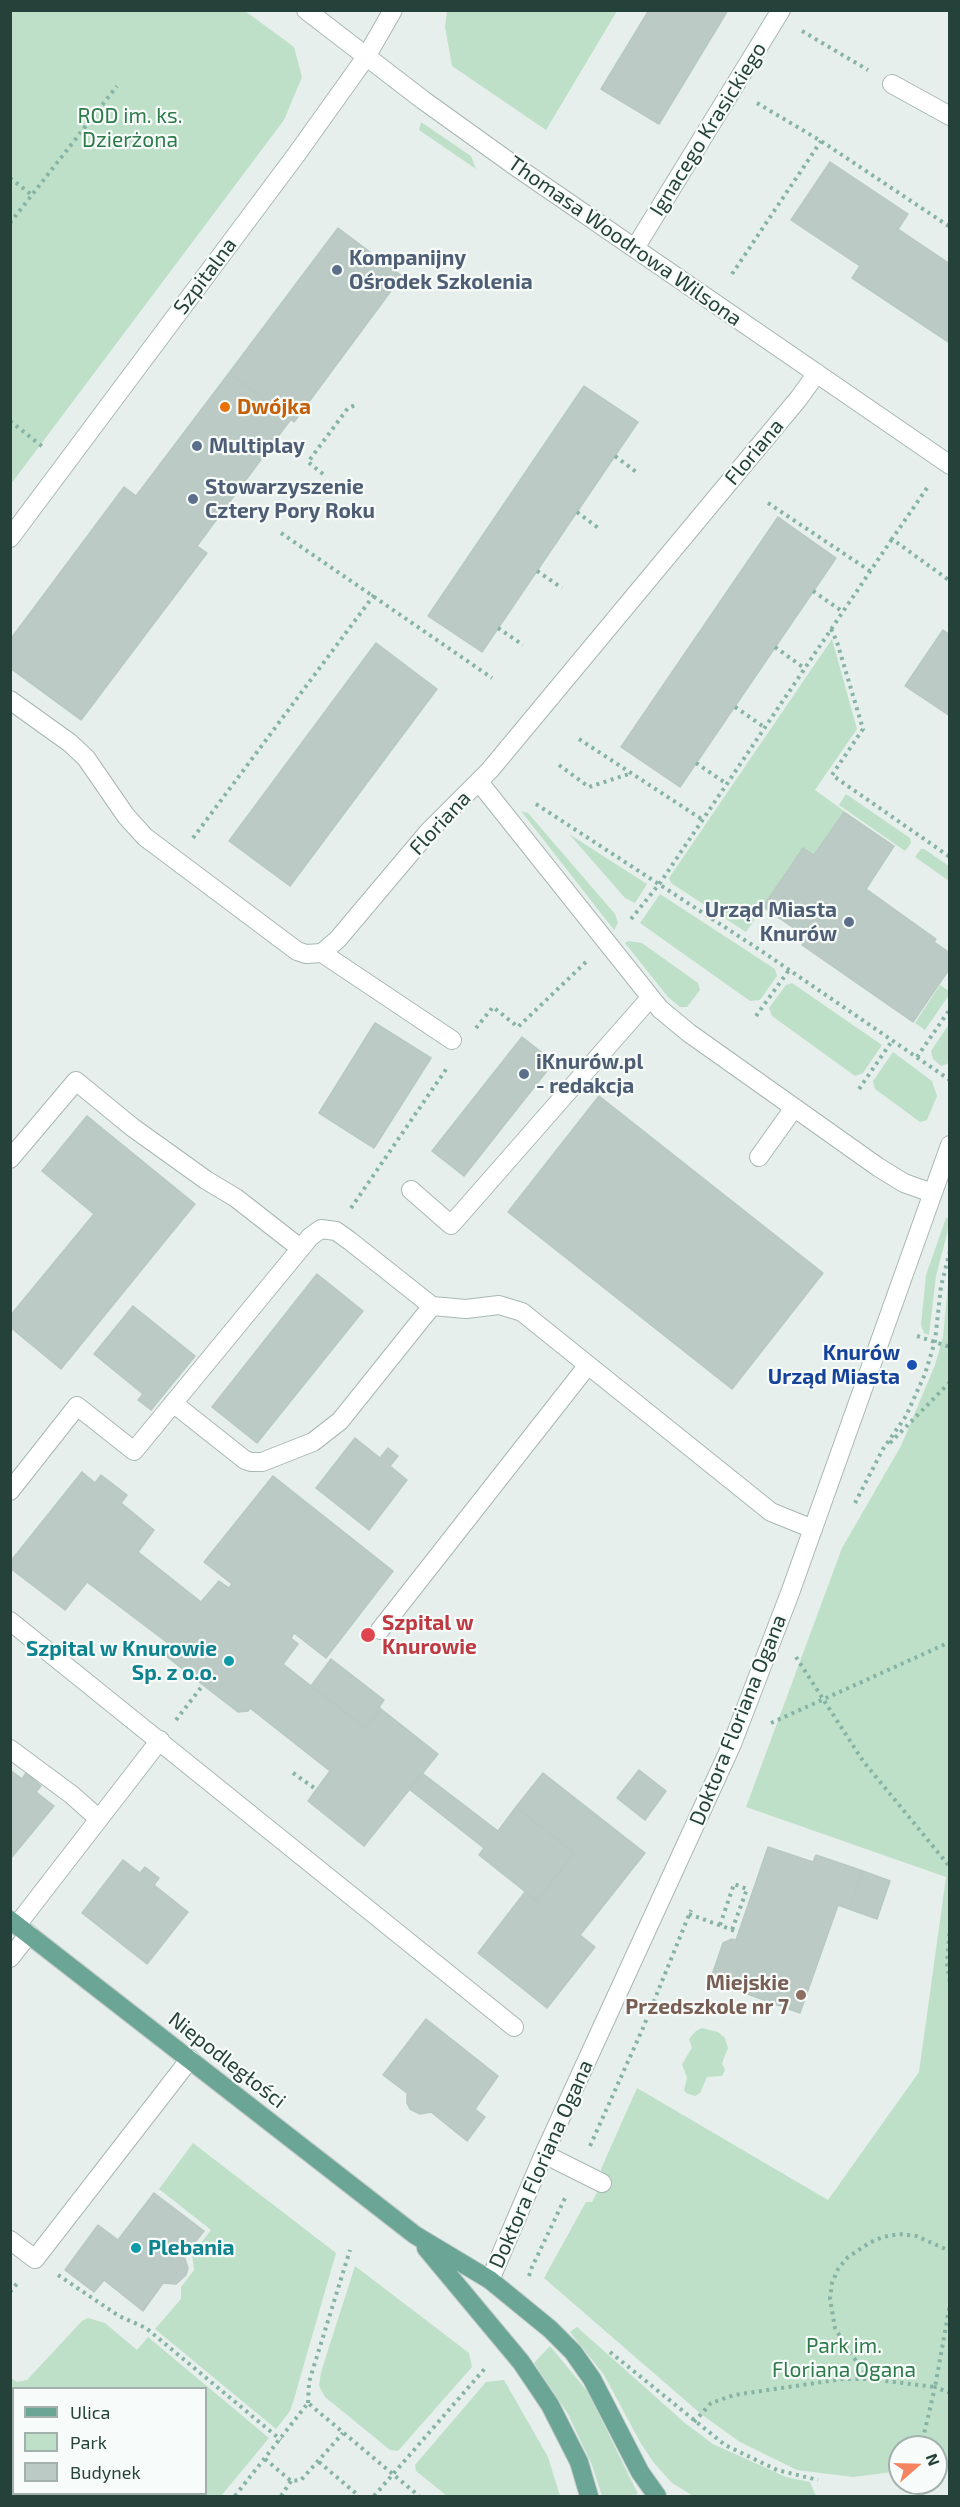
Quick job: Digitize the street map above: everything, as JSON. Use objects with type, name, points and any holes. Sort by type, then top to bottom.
[{"type":"main road","name":"Niepodległości","points":[[19,1926],[415,2235],[490,2280],[550,2329],[573,2352],[592,2379],[640,2472],[657,2496]]},
{"type":"main road","name":"Niepodległości","points":[[415,2235],[521,2362],[555,2415],[579,2462],[589,2496]]},
{"type":"street","name":"Thomasa Woodrowa Wilsona","points":[[306,10],[515,166],[950,465]]},
{"type":"street","name":"Szpitalna","points":[[10,537],[296,155],[366,57],[393,10]]},
{"type":"street","name":"Ignacego Krasickiego","points":[[636,248],[779,14]]},
{"type":"street","points":[[892,84],[950,116]]},
{"type":"street","name":"Floriana","points":[[322,953],[339,939],[429,831],[479,782],[799,398],[817,373]]},
{"type":"street","points":[[10,700],[70,743],[86,759],[126,816],[146,837],[297,951],[306,954],[322,953],[452,1040]]},
{"type":"street","points":[[479,782],[650,998],[689,1033],[894,1178],[932,1193]]},
{"type":"street","points":[[411,1190],[452,1225],[650,998]]},
{"type":"street","points":[[10,1159],[76,1081],[132,1127],[206,1180],[236,1198],[300,1248]]},
{"type":"street","points":[[759,1157],[794,1108]]},
{"type":"street","name":"Doktora Floriana Ogana","points":[[490,2280],[544,2154],[732,1744],[771,1645],[950,1145]]},
{"type":"street","points":[[10,1491],[77,1406],[134,1451],[300,1248],[321,1229],[336,1231],[432,1306],[466,1309],[499,1305],[522,1312],[771,1512],[813,1529]]},
{"type":"street","points":[[173,1403],[244,1460],[262,1462],[313,1442],[340,1421],[432,1306]]},
{"type":"street","points":[[380,1630],[588,1365]]},
{"type":"street","points":[[10,1621],[514,2027]]},
{"type":"street","points":[[10,1958],[19,1926],[160,1740]]},
{"type":"street","points":[[10,1749],[99,1819]]},
{"type":"street","points":[[10,2240],[35,2259],[190,2059]]},
{"type":"street","points":[[544,2154],[602,2183]]},
{"type":"path","points":[[779,14],[892,84]]},
{"type":"path","points":[[10,223],[117,87]]},
{"type":"path","points":[[734,89],[821,141],[950,227]]},
{"type":"path","points":[[732,274],[821,141]]},
{"type":"path","points":[[10,178],[32,195]]},
{"type":"path","points":[[323,474],[308,462],[348,408],[358,404]]},
{"type":"path","points":[[10,421],[47,450]]},
{"type":"path","points":[[615,456],[639,474]]},
{"type":"path","points":[[631,919],[660,883],[927,488]]},
{"type":"path","points":[[768,503],[870,571]]},
{"type":"path","points":[[577,512],[601,530]]},
{"type":"path","points":[[280,533],[492,678]]},
{"type":"path","points":[[892,539],[950,581]]},
{"type":"path","points":[[537,571],[561,588]]},
{"type":"path","points":[[813,591],[843,612]]},
{"type":"path","points":[[187,845],[374,596]]},
{"type":"path","points":[[498,628],[523,645]]},
{"type":"path","points":[[831,629],[863,729],[832,775],[950,857]]},
{"type":"path","points":[[775,647],[804,668]]},
{"type":"path","points":[[735,707],[764,728]]},
{"type":"path","points":[[579,739],[703,820]]},
{"type":"path","points":[[696,763],[727,784]]},
{"type":"path","points":[[559,765],[589,787],[632,773]]},
{"type":"path","points":[[534,803],[660,883],[950,1080]]},
{"type":"path","points":[[474,1030],[493,1007],[518,1027],[595,954],[609,946]]},
{"type":"path","points":[[756,1016],[790,970]]},
{"type":"path","points":[[916,1057],[950,1010]]},
{"type":"path","points":[[859,1089],[892,1041]]},
{"type":"path","points":[[336,1231],[448,1065]]},
{"type":"path","points":[[950,1251],[941,1286],[935,1341],[918,1391],[906,1416],[883,1449],[950,1382]]},
{"type":"path","points":[[917,1336],[950,1347]]},
{"type":"path","points":[[778,1720],[950,1642]]},
{"type":"path","points":[[793,1652],[863,1761],[950,1867]]},
{"type":"path","points":[[179,1716],[203,1685]]},
{"type":"path","points":[[293,1773],[316,1790]]},
{"type":"path","points":[[720,1925],[734,1884],[747,1889],[732,1930]]},
{"type":"path","points":[[689,1914],[738,1932]]},
{"type":"path","points":[[950,1926],[947,1963],[950,1983]]},
{"type":"path","points":[[529,2279],[531,2266],[562,2205]]},
{"type":"path","points":[[870,2379],[835,2328],[830,2299],[832,2283],[838,2269],[847,2258],[869,2242],[899,2234],[916,2235],[950,2251]]},
{"type":"path","points":[[235,2496],[308,2403],[309,2382],[350,2250]]},
{"type":"path","points":[[35,2259],[119,2316],[146,2328],[281,2439]]},
{"type":"path","points":[[924,2435],[950,2304]]},
{"type":"path","points":[[606,2349],[725,2445],[777,2470],[818,2480]]},
{"type":"path","points":[[374,2496],[493,2359]]},
{"type":"path","points":[[694,2422],[711,2403],[734,2395],[843,2379],[870,2379],[935,2387],[950,2393]]},
{"type":"path","points":[[308,2403],[419,2496]]},
{"type":"path","points":[[265,2459],[291,2481],[301,2480],[344,2433]]},
{"type":"path","points":[[319,2462],[359,2496]]},
{"type":"path","points":[[281,2496],[291,2481]]},
{"type":"green space","name":"ROD im. ks. Dzierżona","points":[[11,10],[245,11],[294,47],[302,77],[284,120],[11,484]]},
{"type":"green space","points":[[447,10],[617,11],[546,130],[452,66],[445,27]]},
{"type":"green space","points":[[421,122],[471,156],[476,169],[419,130]]},
{"type":"green space","points":[[832,639],[857,729],[815,790],[844,811],[814,854],[804,848],[746,932],[671,883],[669,878]]},
{"type":"green space","points":[[846,794],[910,838],[911,843],[905,851],[839,805]]},
{"type":"green space","points":[[521,811],[528,813],[615,914],[618,923],[614,930]]},
{"type":"green space","points":[[569,834],[647,884],[635,903],[625,898]]},
{"type":"green space","points":[[921,849],[949,866],[949,881],[915,857]]},
{"type":"green space","points":[[660,894],[775,969],[777,976],[760,1000],[750,1001],[640,923]]},
{"type":"green space","points":[[628,941],[642,943],[698,983],[700,990],[687,1007],[680,1007],[668,997],[625,943]]},
{"type":"green space","points":[[792,983],[882,1045],[863,1073],[855,1076],[772,1016],[769,1008],[786,985]]},
{"type":"green space","points":[[940,985],[949,991],[949,995],[925,1030],[915,1023]]},
{"type":"green space","points":[[949,1024],[949,1063],[941,1066],[933,1059],[931,1051]]},
{"type":"green space","points":[[893,1052],[932,1081],[937,1096],[927,1120],[920,1122],[875,1089],[873,1081]]},
{"type":"green space","points":[[946,1218],[949,1218],[949,1226],[936,1276],[929,1335],[924,1333],[921,1325],[926,1275]]},
{"type":"green space","name":"Park im. Floriana Ogana","points":[[949,1273],[949,2465],[948,2435],[888,2435],[888,2473],[853,2477],[797,2470],[740,2442],[701,2414],[544,2278],[586,2202],[592,2202],[604,2179],[601,2169],[637,2088],[828,2200],[919,2072],[946,1877],[746,1807],[842,1548],[901,1446],[935,1365],[943,1337]]},
{"type":"green space","points":[[702,2028],[718,2032],[725,2038],[728,2048],[722,2063],[725,2070],[722,2076],[707,2077],[700,2093],[695,2096],[684,2090],[687,2078],[682,2064],[692,2048],[689,2039]]},
{"type":"green space","points":[[193,2143],[336,2253],[290,2411],[276,2429],[155,2329],[181,2299],[181,2287],[194,2270],[192,2254],[211,2230],[159,2189]]},
{"type":"green space","points":[[355,2266],[469,2353],[472,2367],[398,2451],[390,2450],[325,2397],[319,2386],[321,2372]]},
{"type":"green space","points":[[88,2318],[105,2323],[137,2350],[148,2337],[269,2438],[221,2496],[11,2496],[11,2378],[17,2382],[27,2380],[82,2321]]},
{"type":"green space","points":[[577,2327],[685,2423],[713,2444],[786,2477],[810,2482],[816,2496],[693,2496],[672,2483],[654,2463],[640,2442],[604,2375],[570,2332]]},
{"type":"green space","points":[[550,2346],[588,2392],[638,2494],[602,2496],[592,2465],[568,2414],[534,2363]]},
{"type":"green space","points":[[504,2380],[548,2457],[560,2496],[447,2496],[416,2471],[415,2465],[486,2382]]},
{"type":"building","points":[[649,10],[728,10],[659,124],[601,89]]},
{"type":"building","points":[[830,162],[908,214],[898,229],[950,264],[950,343],[852,278],[860,266],[791,220]]},
{"type":"building","points":[[338,228],[402,276],[294,422],[229,373]]},
{"type":"building","points":[[229,373],[291,419],[197,546],[207,553],[81,720],[10,668],[10,640],[124,487],[136,496]]},
{"type":"building","points":[[584,386],[638,422],[482,652],[428,616]]},
{"type":"building","points":[[778,517],[836,558],[680,787],[621,747]]},
{"type":"building","points":[[943,630],[950,635],[950,716],[905,686]]},
{"type":"building","points":[[376,643],[437,689],[290,886],[229,841]]},
{"type":"building","name":"Urząd Miasta Knurów","points":[[844,812],[894,846],[866,889],[936,939],[934,942],[950,953],[950,968],[913,1022],[802,945],[807,937],[763,907],[803,848],[814,855]]},
{"type":"building","points":[[375,1023],[431,1058],[374,1148],[319,1113]]},
{"type":"building","points":[[522,1037],[554,1062],[464,1176],[432,1151]]},
{"type":"building","points":[[599,1096],[823,1273],[732,1389],[508,1212]]},
{"type":"building","points":[[87,1116],[195,1204],[61,1369],[10,1327],[10,1316],[94,1214],[42,1171]]},
{"type":"building","points":[[317,1274],[363,1311],[257,1443],[212,1407]]},
{"type":"building","points":[[133,1306],[195,1356],[151,1410],[138,1400],[143,1394],[94,1354]]},
{"type":"building","points":[[355,1438],[380,1458],[388,1448],[398,1456],[390,1466],[407,1480],[369,1530],[316,1488]]},
{"type":"building","name":"Szpital w Knurowie Sp. z o.o.","points":[[82,1472],[95,1483],[101,1475],[127,1495],[121,1503],[154,1530],[138,1552],[201,1602],[219,1581],[229,1588],[232,1584],[204,1562],[273,1476],[393,1571],[326,1658],[294,1633],[291,1638],[298,1644],[283,1664],[365,1728],[381,1709],[438,1754],[364,1846],[308,1801],[330,1771],[250,1708],[248,1711],[238,1712],[166,1656],[165,1647],[168,1643],[87,1582],[65,1610],[10,1568],[10,1562]]},
{"type":"building","points":[[331,1659],[384,1700],[379,1707],[381,1709],[365,1728],[311,1686]]},
{"type":"building","points":[[10,1770],[22,1779],[26,1773],[41,1786],[36,1792],[54,1806],[12,1857]]},
{"type":"building","points":[[639,1770],[666,1791],[645,1820],[617,1798]]},
{"type":"building","points":[[422,1773],[498,1831],[516,1807],[574,1853],[537,1901],[479,1855],[484,1848],[409,1789]]},
{"type":"building","points":[[543,1773],[645,1853],[580,1935],[595,1947],[547,2008],[478,1953],[525,1892],[537,1901],[574,1853],[516,1807]]},
{"type":"building","name":"Miejskie Przedszkole nr 7","points":[[768,1847],[813,1862],[816,1855],[863,1871],[849,1909],[838,1905],[800,2013],[717,1983],[712,1975],[723,1943],[732,1939],[736,1940]]},
{"type":"building","points":[[123,1860],[140,1873],[145,1867],[159,1878],[154,1885],[188,1912],[147,1964],[82,1913]]},
{"type":"building","points":[[863,1871],[890,1881],[877,1919],[849,1909]]},
{"type":"building","points":[[426,2019],[498,2076],[475,2109],[485,2117],[467,2141],[431,2112],[420,2114],[410,2109],[407,2103],[407,2093],[383,2075]]},
{"type":"building","name":"Plebania","points":[[154,2193],[204,2231],[184,2256],[188,2268],[186,2275],[176,2284],[163,2283],[143,2311],[104,2280],[94,2292],[65,2270],[98,2225],[118,2240]]},
{"type":"place","name":"Kompanijny Ośrodek Szkolenia","points":[[337,270]]},
{"type":"place","name":"Dwójka","points":[[225,407]]},
{"type":"place","name":"Multiplay","points":[[197,446]]},
{"type":"place","name":"Stowarzyszenie Cztery Pory Roku","points":[[193,499]]},
{"type":"place","name":"Urząd Miasta Knurów","points":[[849,922]]},
{"type":"place","name":"iKnurów.pl - redakcja","points":[[524,1074]]},
{"type":"place","name":"Knurów Urząd Miasta","points":[[912,1365]]},
{"type":"place","name":"Szpital w Knurowie","points":[[368,1635]]},
{"type":"place","name":"Szpital w Knurowie Sp. z o.o.","points":[[229,1661]]},
{"type":"place","name":"Miejskie Przedszkole nr 7","points":[[801,1995]]},
{"type":"place","name":"Plebania","points":[[136,2248]]}]
